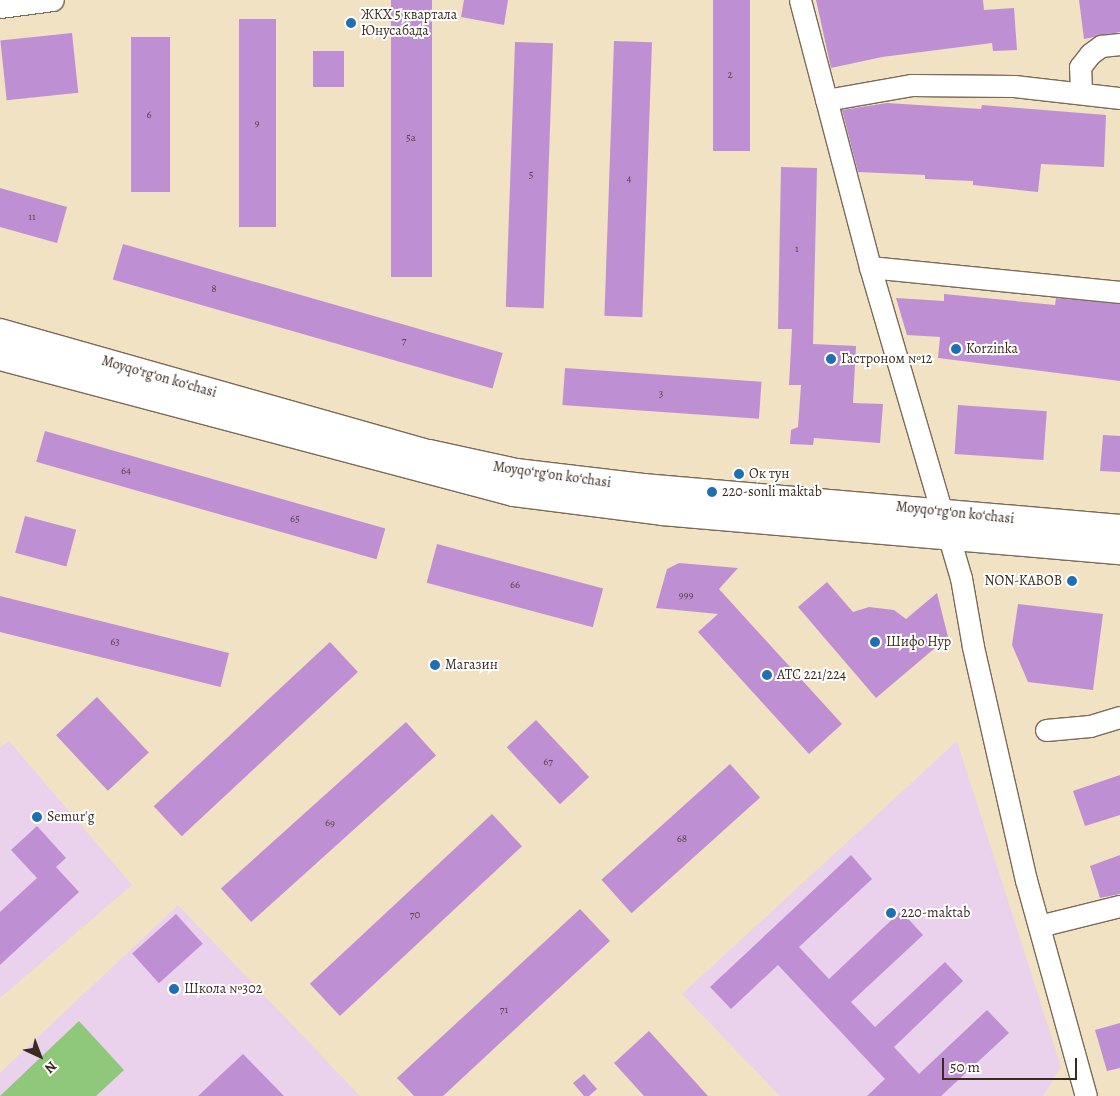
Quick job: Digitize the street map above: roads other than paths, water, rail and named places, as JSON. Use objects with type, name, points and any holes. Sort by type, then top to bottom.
[{"type":"main road","name":"Moyqoʻrgʻon koʻchasi","points":[[0,332],[473,464],[643,487],[1120,528]]},
{"type":"main road","name":"Moyqoʻrgʻon koʻchasi","points":[[0,357],[514,492],[662,512],[1120,551]]},
{"type":"street","points":[[0,7],[53,0]]},
{"type":"street","points":[[800,0],[870,267],[949,537],[1039,926],[1086,1096]]},
{"type":"street","points":[[1080,92],[1080,67],[1090,54],[1101,46],[1120,44]]},
{"type":"street","points":[[826,100],[911,86],[1014,86],[1120,98]]},
{"type":"street","points":[[870,267],[1120,292]]},
{"type":"street","points":[[1046,730],[1090,726],[1120,717]]},
{"type":"street","points":[[1039,926],[1120,906]]},
{"type":"place","name":"ЖКХ 5 квартала Юнусабада","points":[[351,23]]},
{"type":"place","name":"Korzinka","points":[[956,349]]},
{"type":"place","name":"Гастроном №12","points":[[831,359]]},
{"type":"place","name":"Ок тун","points":[[739,474]]},
{"type":"place","name":"220-sonli maktab","points":[[712,492]]},
{"type":"place","name":"NON-KABOB","points":[[1072,581]]},
{"type":"place","name":"Шифо Нур","points":[[875,642]]},
{"type":"place","name":"Магазин","points":[[435,665]]},
{"type":"place","name":"АТС 221/224","points":[[767,675]]},
{"type":"place","name":"Semur'g","points":[[37,817]]},
{"type":"place","name":"220-maktab","points":[[891,913]]},
{"type":"place","name":"Школа №302","points":[[174,989]]}]
